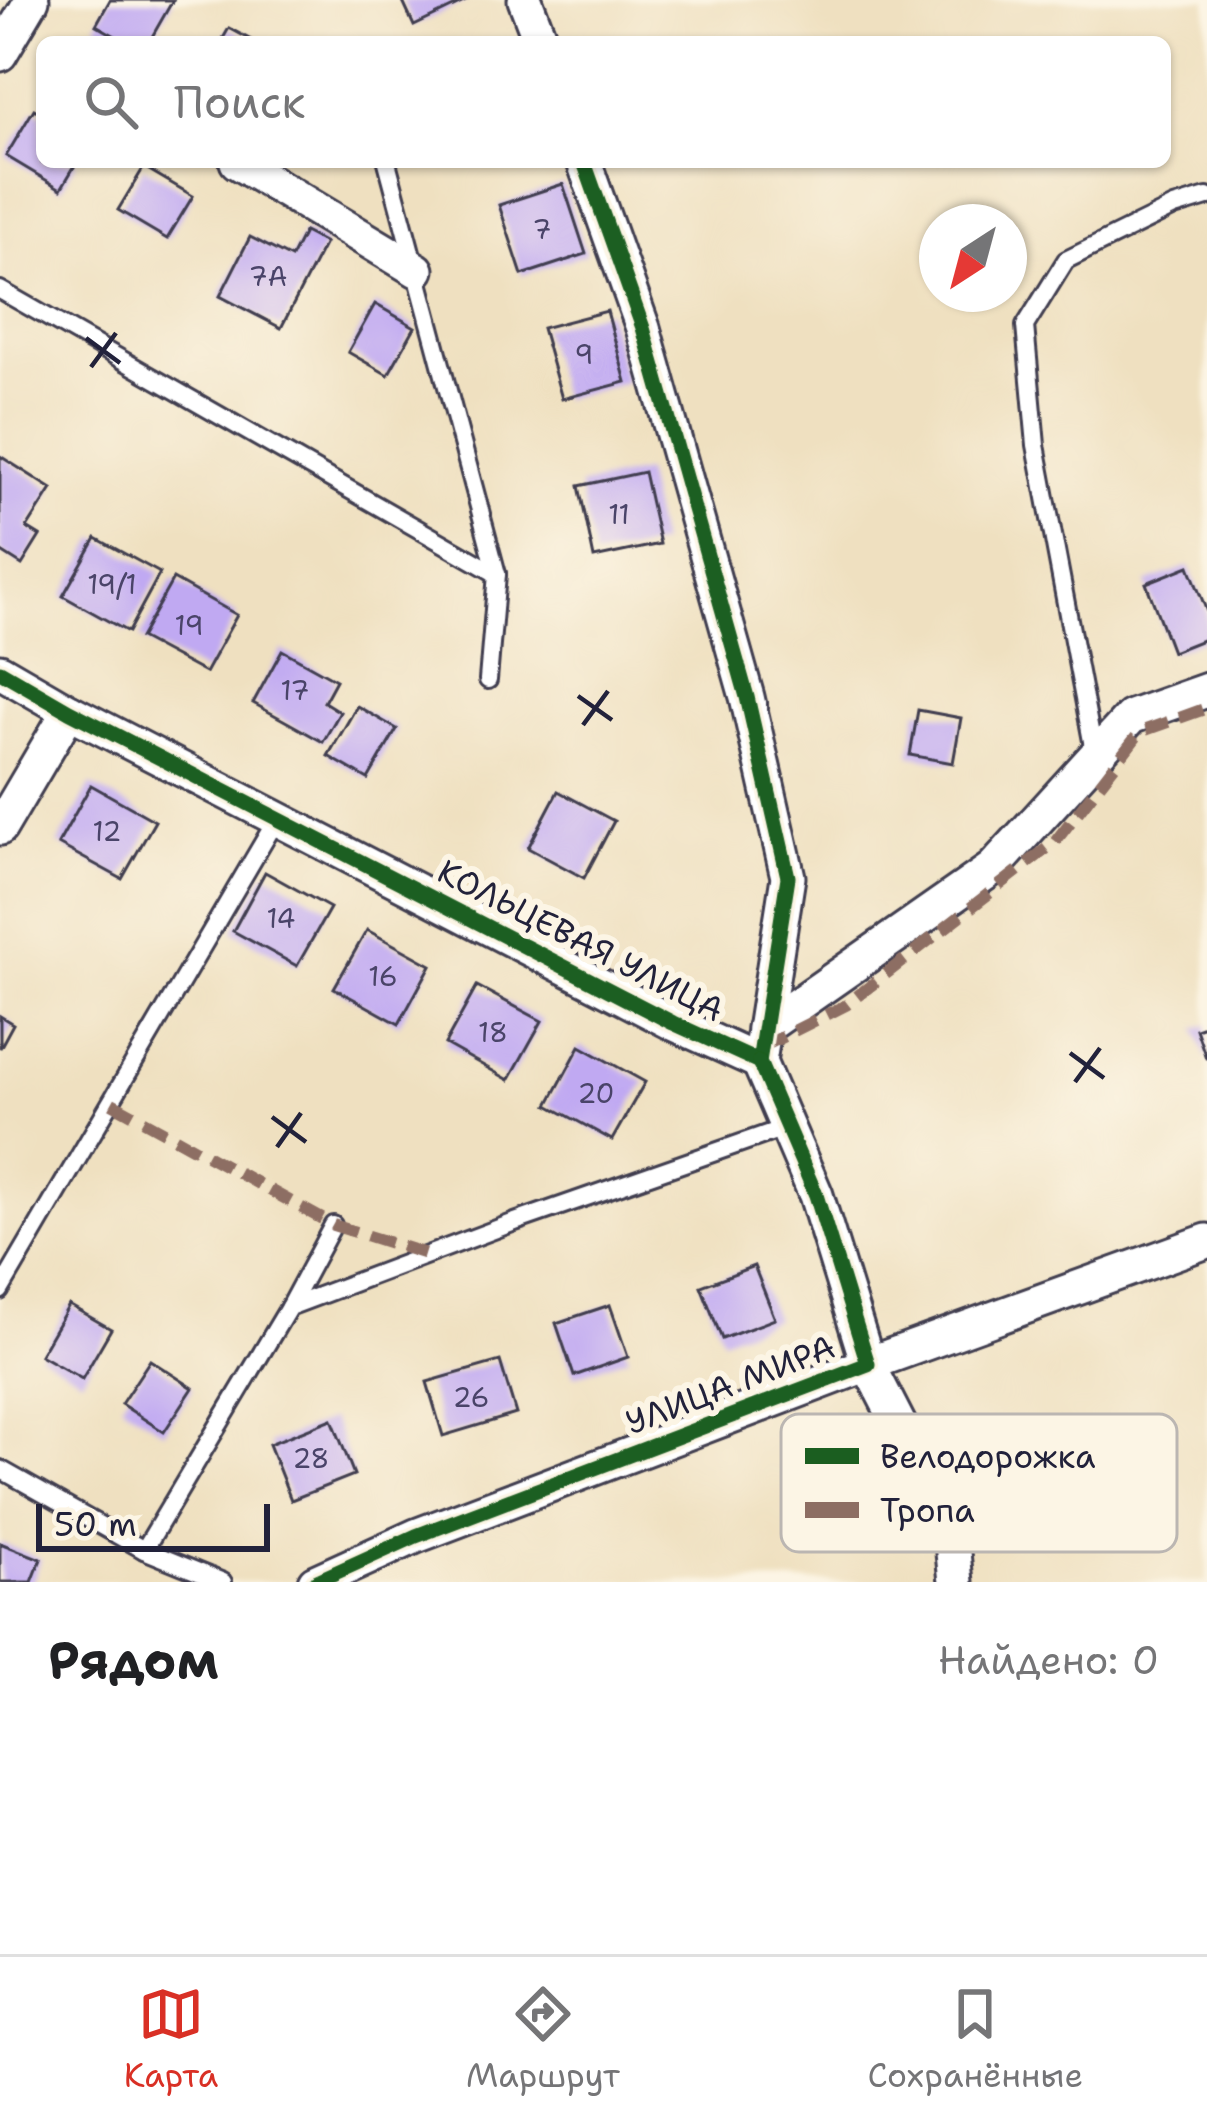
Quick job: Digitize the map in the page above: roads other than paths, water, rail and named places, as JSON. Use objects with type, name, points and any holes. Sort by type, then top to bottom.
[{"type":"street","points":[[526,0],[539,36]]},
{"type":"street","points":[[247,168],[417,270]]},
{"type":"street","name":"КОЛЬЦЕВАЯ УЛИЦА","points":[[0,671],[673,1023],[759,1062],[788,877],[747,697],[643,328],[586,168]]},
{"type":"street","points":[[764,1028],[993,868],[1131,717],[1207,690]]},
{"type":"street","points":[[0,828],[69,711]]},
{"type":"street","name":"УЛИЦА МИРА","points":[[315,1582],[416,1536],[868,1364],[816,1195],[759,1062]]},
{"type":"street","points":[[894,1414],[868,1364],[1207,1241]]},
{"type":"street","points":[[953,1552],[956,1582]]},
{"type":"lane","points":[[389,168],[497,574],[488,680]]},
{"type":"lane","points":[[1095,757],[1036,445],[1025,326],[1066,260],[1174,207],[1207,197]]},
{"type":"lane","points":[[0,290],[497,574]]},
{"type":"lane","points":[[0,1291],[277,819]]},
{"type":"lane","points":[[290,1307],[787,1127]]},
{"type":"lane","points":[[144,1550],[290,1307],[333,1225]]},
{"type":"lane","points":[[0,1469],[144,1550],[223,1582]]}]
